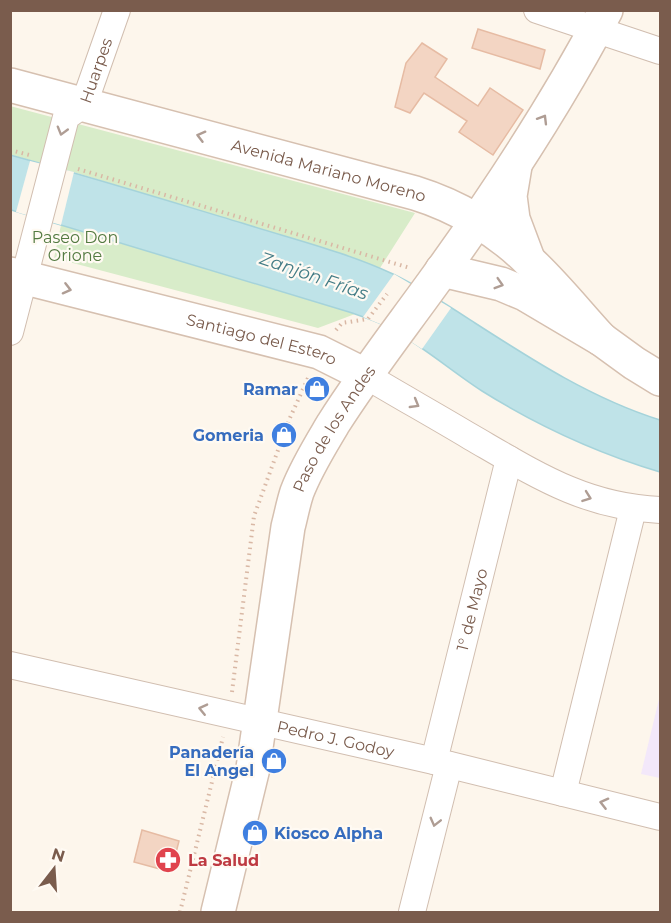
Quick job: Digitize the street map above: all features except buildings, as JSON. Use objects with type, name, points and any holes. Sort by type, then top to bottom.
[{"type":"main road","name":"Paso de los Andes","points":[[218,912],[253,768],[288,528],[297,494],[316,453],[365,375],[382,325],[477,221],[601,20]]},
{"type":"main road","name":"Avenida Mariano Moreno","points":[[10,85],[415,193],[451,206],[477,221],[528,260],[601,339]]},
{"type":"main road","points":[[516,161],[510,196],[513,219],[528,260]]},
{"type":"main road","name":"Santiago del Estero","points":[[17,275],[319,352],[365,375]]},
{"type":"main road","name":"Avenida Mariano Moreno","points":[[425,276],[501,284],[525,294],[601,339],[660,379]]},
{"type":"street","name":"Huarpes","points":[[10,332],[17,275],[39,219],[66,117],[84,104],[117,10]]},
{"type":"street","points":[[537,10],[601,20],[660,51]]},
{"type":"street","name":"Santiago del Estero","points":[[365,375],[549,481],[589,498],[633,509],[660,510]]},
{"type":"street","name":"1° de Mayo","points":[[412,912],[441,763],[509,459]]},
{"type":"street","points":[[563,793],[633,509]]},
{"type":"street","name":"Pedro J. Godoy","points":[[10,665],[441,763],[660,817]]},
{"type":"path","points":[[10,150],[425,276]]},
{"type":"path","points":[[382,325],[383,299]]},
{"type":"shaded area","points":[[660,695],[660,778],[641,774]]},
{"type":"green space","points":[[10,106],[415,213],[380,268],[286,237],[11,155]]},
{"type":"green space","name":"Paseo Don Orione","points":[[61,225],[355,314],[318,328],[54,258]]},
{"type":"water","name":"Zanjón Frías","points":[[10,155],[319,246],[393,274],[435,297],[564,378],[611,401],[660,420],[660,472],[568,438],[525,416],[482,391],[426,351],[376,321],[11,210]]},
{"type":"pier","points":[[30,161],[74,172],[61,225],[16,212]]},
{"type":"pier","points":[[394,274],[451,308],[422,349],[390,328],[363,317]]},
{"type":"place","name":"Ramar","points":[[317,389]]},
{"type":"place","name":"Gomeria","points":[[284,435]]},
{"type":"place","name":"Panadería El Angel","points":[[274,761]]},
{"type":"place","name":"Kiosco Alpha","points":[[255,833]]},
{"type":"place","name":"La Salud","points":[[168,860]]}]
